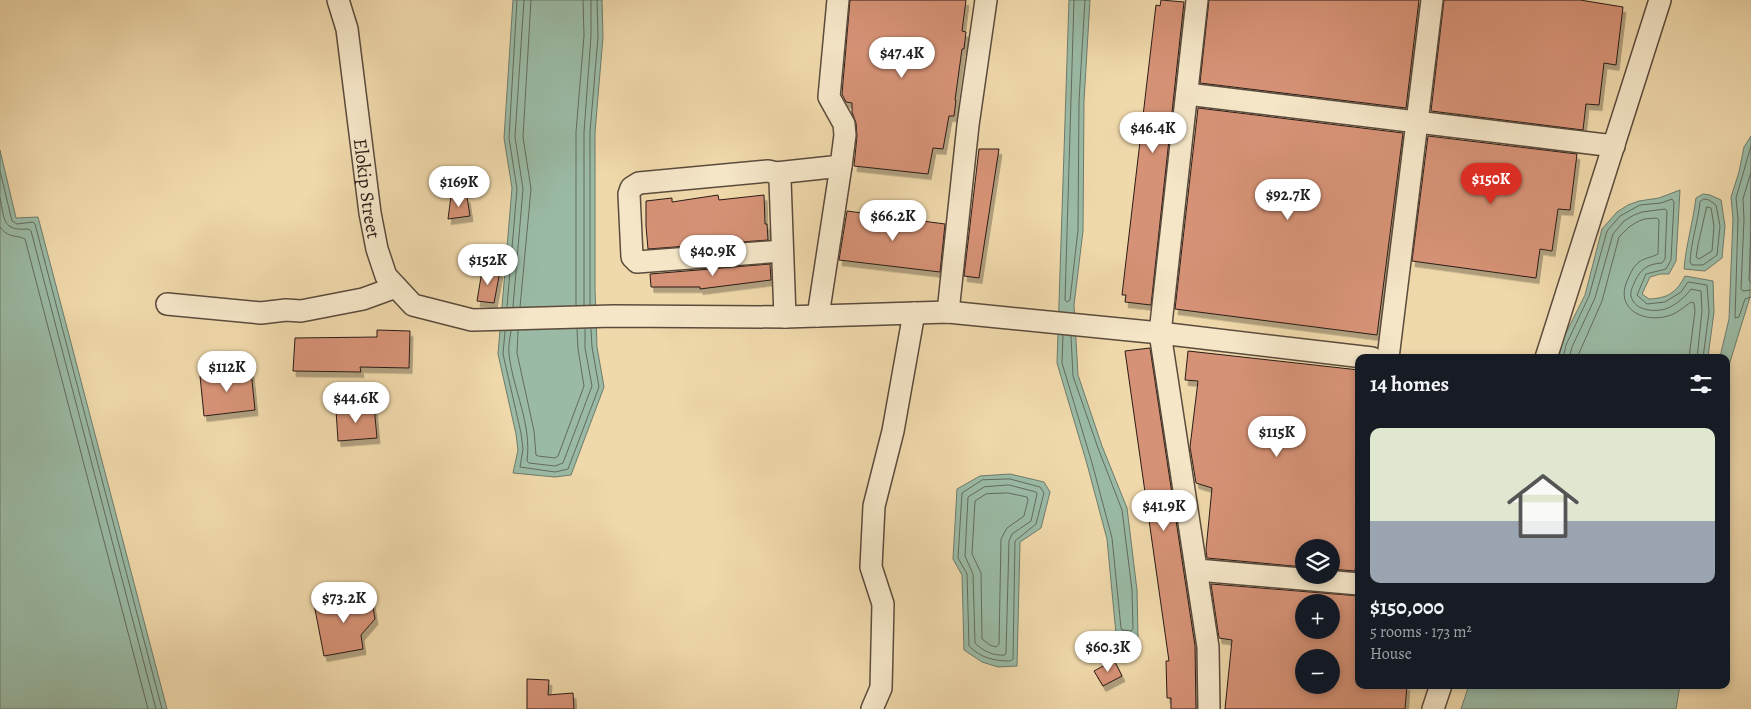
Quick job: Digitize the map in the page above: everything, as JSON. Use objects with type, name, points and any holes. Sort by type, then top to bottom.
[{"type":"street","name":"Elokip Street","points":[[338,0],[347,28],[375,240],[386,276],[413,305],[472,320],[613,316],[784,318],[948,312],[1160,333],[1355,356]]},
{"type":"street","points":[[818,316],[845,135],[844,124],[829,97],[838,0]]},
{"type":"street","points":[[948,312],[968,125],[986,0]]},
{"type":"street","points":[[1197,0],[1160,333],[1208,647],[1209,709]]},
{"type":"street","points":[[1388,354],[1432,0]]},
{"type":"street","points":[[1547,354],[1660,0]]},
{"type":"street","points":[[1187,94],[1614,146]]},
{"type":"street","points":[[782,252],[637,262],[632,257],[629,194],[631,188],[639,183],[768,171],[776,173],[841,166]]},
{"type":"street","points":[[776,173],[780,180],[784,318]]},
{"type":"street","points":[[167,304],[261,313],[286,310],[301,311],[363,299],[396,287]]},
{"type":"street","points":[[872,709],[881,688],[883,604],[871,567],[874,506],[893,431],[914,313]]},
{"type":"street","points":[[1196,570],[1355,584]]},
{"type":"street","points":[[1433,709],[1440,689]]},
{"type":"water","points":[[513,0],[602,0],[603,37],[595,132],[595,289],[597,347],[604,387],[571,475],[555,477],[513,473],[518,450],[516,434],[498,354],[512,188],[504,138]]},
{"type":"water","points":[[1069,0],[1090,0],[1084,101],[1083,231],[1074,305],[1078,375],[1102,446],[1127,508],[1137,590],[1138,638],[1116,634],[1107,539],[1057,363]]},
{"type":"water","points":[[1751,136],[1750,297],[1730,362],[1730,354],[1721,354],[1729,319],[1733,219],[1731,197],[1744,147]]},
{"type":"water","points":[[0,150],[16,218],[38,217],[167,709],[0,709]]},
{"type":"water","points":[[1680,190],[1676,261],[1669,274],[1650,277],[1642,294],[1649,299],[1671,294],[1685,276],[1713,281],[1714,312],[1708,354],[1559,354],[1561,343],[1585,295],[1602,229],[1617,212],[1628,205],[1659,198]]},
{"type":"water","points":[[1703,194],[1721,200],[1725,226],[1722,258],[1705,271],[1684,269],[1696,198]]},
{"type":"water","points":[[1010,474],[1044,482],[1050,492],[1041,528],[1020,542],[1017,666],[998,667],[982,662],[964,650],[962,575],[953,559],[957,489],[980,476]]},
{"type":"water","points":[[1468,689],[1679,689],[1676,709],[1461,709]]},
{"type":"building","points":[[850,0],[966,0],[962,31],[966,32],[964,49],[962,49],[954,116],[949,116],[943,149],[933,148],[928,174],[854,166],[857,136],[856,123],[852,112],[852,103],[846,102],[842,94]]},
{"type":"building","points":[[1161,0],[1184,2],[1151,305],[1125,302],[1126,295],[1122,295],[1156,5],[1160,6]]},
{"type":"building","points":[[1209,0],[1419,0],[1406,108],[1200,83]]},
{"type":"building","points":[[1444,0],[1580,0],[1623,7],[1616,65],[1604,63],[1599,105],[1586,104],[1583,130],[1431,111]]},
{"type":"building","points":[[1198,108],[1403,133],[1377,335],[1175,309]]},
{"type":"building","points":[[1428,136],[1577,154],[1570,210],[1558,209],[1552,251],[1540,249],[1536,278],[1412,261]]},
{"type":"building","points":[[979,149],[999,149],[979,278],[964,276]]},
{"type":"building","points":[[718,195],[719,200],[764,195],[765,224],[767,224],[768,240],[648,249],[646,201],[672,198],[672,202]]},
{"type":"building","points":[[451,196],[467,197],[470,216],[448,219]]},
{"type":"building","points":[[847,211],[945,224],[940,272],[839,260]]},
{"type":"building","points":[[770,264],[771,280],[700,289],[700,287],[651,287],[650,274]]},
{"type":"building","points":[[482,271],[500,271],[494,303],[477,301]]},
{"type":"building","points":[[377,330],[410,331],[409,368],[360,367],[361,372],[293,371],[295,338],[377,337]]},
{"type":"building","points":[[1150,348],[1195,646],[1196,709],[1171,709],[1171,698],[1167,698],[1166,661],[1169,661],[1125,351]]},
{"type":"building","points":[[1188,351],[1355,370],[1355,571],[1340,570],[1340,539],[1295,539],[1295,566],[1207,558],[1206,550],[1212,488],[1196,483],[1190,447],[1198,381],[1185,380]]},
{"type":"building","points":[[251,371],[255,410],[204,416],[200,376]]},
{"type":"building","points":[[374,406],[377,438],[338,441],[336,410]]},
{"type":"building","points":[[1211,584],[1334,594],[1295,594],[1295,639],[1340,639],[1340,594],[1355,596],[1355,689],[1407,689],[1405,709],[1225,709],[1232,640],[1219,638]]},
{"type":"building","points":[[371,595],[375,619],[361,635],[363,649],[324,656],[314,604]]},
{"type":"building","points":[[1114,660],[1122,676],[1103,686],[1094,671]]},
{"type":"building","points":[[527,679],[549,680],[548,695],[573,693],[574,709],[527,709]]}]
